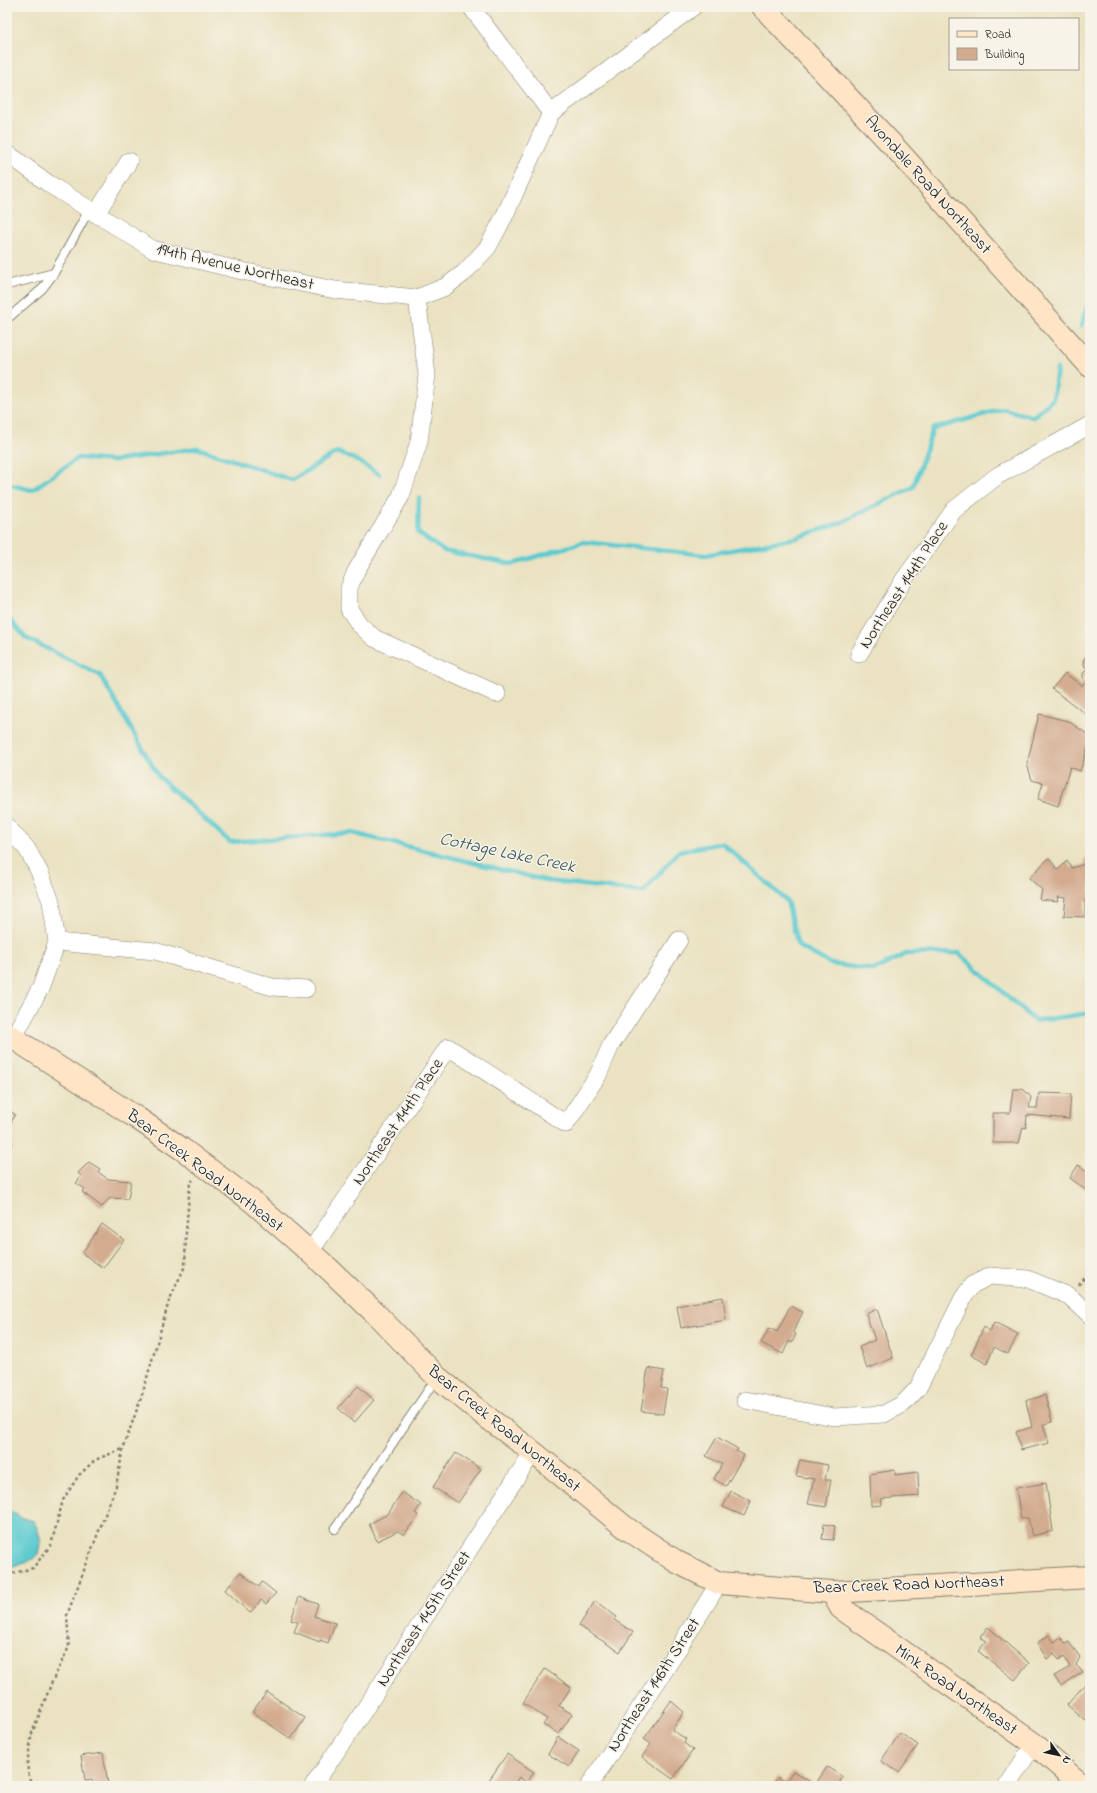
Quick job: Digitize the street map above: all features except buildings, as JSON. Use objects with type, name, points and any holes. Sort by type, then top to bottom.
[{"type":"street","points":[[471,7],[551,112]]},
{"type":"street","points":[[497,694],[374,638],[359,624],[349,609],[349,588],[356,571],[401,496],[419,442],[427,375],[418,298],[445,287],[464,273],[488,247],[504,217],[551,112],[693,7]]},
{"type":"street","name":"Avondale Road Northeast","points":[[763,7],[900,152],[1090,366]]},
{"type":"street","name":"194th Avenue Northeast","points":[[7,153],[49,184],[152,249],[242,271],[335,290],[418,298]]},
{"type":"street","points":[[93,212],[129,162]]},
{"type":"street","name":"Northeast 144th Place","points":[[859,654],[905,578],[954,510],[997,476],[1090,425]]},
{"type":"street","points":[[7,827],[27,849],[39,871],[51,901],[57,942],[41,987],[10,1036]]},
{"type":"street","name":"Northeast 144th Place","points":[[310,1252],[448,1047],[566,1124],[598,1074],[611,1045],[679,940]]},
{"type":"street","points":[[57,942],[155,951],[272,987],[306,989]]},
{"type":"street","name":"Bear Creek Road Northeast","points":[[10,1036],[138,1118],[253,1202],[310,1252],[376,1314],[437,1377],[533,1452],[626,1528],[677,1562],[719,1583],[832,1592],[1090,1577]]},
{"type":"street","points":[[745,1400],[834,1417],[884,1414],[903,1404],[918,1388],[963,1298],[972,1285],[990,1276],[1028,1279],[1070,1296],[1090,1315]]},
{"type":"street","name":"Northeast 145th Street","points":[[313,1786],[533,1452]]},
{"type":"street","name":"Northeast 146th Street","points":[[589,1786],[668,1665],[719,1583]]},
{"type":"street","name":"Mink Road Northeast","points":[[832,1592],[841,1608],[851,1616],[1034,1744],[1083,1786]]},
{"type":"street","points":[[1008,1786],[1034,1744]]},
{"type":"lane","points":[[7,319],[42,289],[93,212]]},
{"type":"lane","points":[[7,285],[54,273]]},
{"type":"lane","points":[[335,1529],[437,1377]]},
{"type":"path","points":[[30,1782],[27,1764],[32,1733],[52,1682],[69,1647],[67,1615],[116,1486],[123,1449],[142,1395],[169,1301],[184,1266],[190,1184],[204,1165]]},
{"type":"path","points":[[7,1572],[14,1573],[33,1568],[51,1545],[63,1500],[79,1475],[95,1460],[123,1449]]},
{"type":"water","points":[[7,1509],[22,1518],[34,1521],[40,1540],[38,1553],[34,1558],[28,1562],[9,1568],[7,1568]]},
{"type":"waterway","points":[[1081,326],[1090,297]]},
{"type":"waterway","points":[[419,498],[418,533],[444,551],[512,564],[584,542],[705,555],[796,538],[838,524],[913,487],[933,429],[1003,409],[1033,417],[1053,399],[1057,369]]},
{"type":"waterway","points":[[7,484],[32,490],[78,458],[113,461],[197,448],[292,480],[337,452],[356,460],[379,474]]},
{"type":"waterway","name":"Cottage Lake Creek","points":[[7,617],[26,638],[100,675],[159,777],[230,842],[352,833],[548,881],[643,892],[679,851],[722,843],[787,901],[798,946],[831,964],[874,970],[906,954],[959,953],[1035,1021],[1090,1013]]}]
